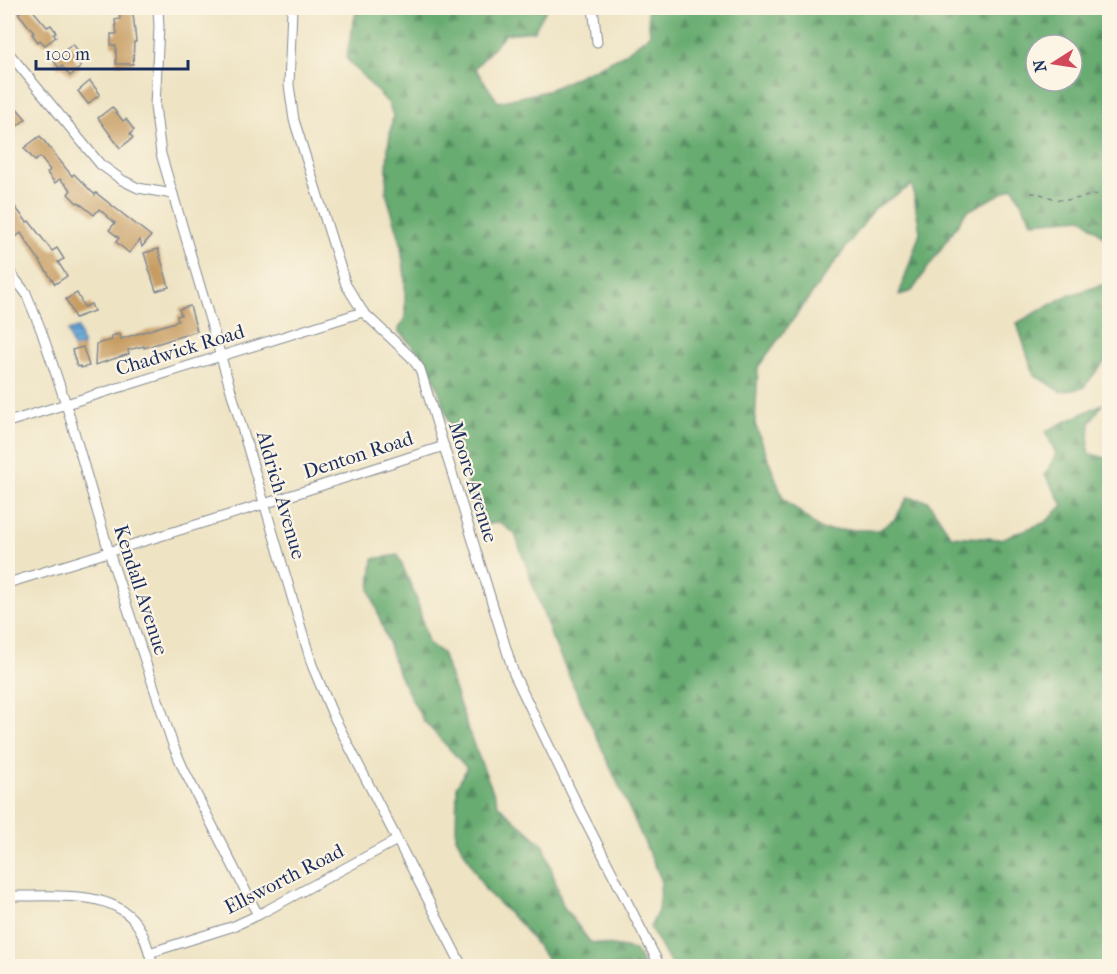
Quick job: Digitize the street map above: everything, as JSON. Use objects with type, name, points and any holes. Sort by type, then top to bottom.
[{"type":"street","name":"Aldrich Avenue","points":[[158,8],[155,106],[161,154],[264,504],[320,683],[333,715],[462,966]]},
{"type":"street","name":"Moore Avenue","points":[[292,8],[289,85],[294,120],[346,285],[363,312],[411,357],[420,369],[514,674],[580,812],[660,966]]},
{"type":"street","points":[[593,8],[597,42]]},
{"type":"street","points":[[8,52],[100,164],[138,188],[173,194]]},
{"type":"street","name":"Kendall Avenue","points":[[8,270],[26,293],[66,404],[109,552],[173,745],[258,915]]},
{"type":"street","name":"Chadwick Road","points":[[8,422],[363,312]]},
{"type":"street","name":"Denton Road","points":[[8,583],[444,447]]},
{"type":"street","name":"Ellsworth Road","points":[[149,953],[234,926],[397,840]]},
{"type":"street","points":[[8,896],[88,898],[112,903],[124,910],[136,922],[153,966]]},
{"type":"path","points":[[1031,193],[1043,193],[1056,199],[1066,200],[1110,192]]},
{"type":"green space","points":[[357,8],[547,8],[534,31],[506,34],[475,68],[498,102],[547,91],[623,55],[650,34],[647,8],[1109,8],[1109,242],[1083,218],[1032,222],[1013,187],[966,212],[912,291],[899,295],[920,232],[912,185],[875,208],[758,367],[755,424],[783,498],[821,530],[879,530],[895,519],[908,497],[928,501],[951,536],[1001,539],[1046,522],[1063,505],[1045,475],[1056,454],[1046,431],[1102,404],[1090,423],[1088,453],[1110,459],[1109,966],[672,966],[650,927],[659,909],[661,879],[552,638],[515,534],[499,522],[481,526],[428,362],[398,331],[405,317],[405,277],[400,239],[386,193],[388,147],[393,116],[389,104],[346,58]]},
{"type":"green space","points":[[1109,283],[1109,356],[1083,388],[1061,392],[1034,375],[1017,323],[1066,296]]},
{"type":"green space","points":[[398,555],[417,600],[428,643],[442,653],[471,738],[499,806],[544,846],[563,906],[590,942],[635,950],[644,966],[553,966],[521,925],[486,891],[456,837],[457,786],[467,768],[423,720],[399,675],[370,590],[373,559]]},
{"type":"water","points":[[78,328],[83,346],[73,348],[68,331]]},
{"type":"building","points":[[31,8],[47,27],[51,25],[56,32],[53,34],[56,37],[45,45],[40,40],[38,42],[32,34],[34,33],[18,13]]},
{"type":"building","points":[[119,8],[129,8],[129,14],[133,13],[136,42],[134,42],[133,64],[116,64],[116,46],[111,45],[111,34],[117,34],[115,20],[120,19]]},
{"type":"building","points":[[73,44],[80,54],[74,59],[81,67],[70,76],[53,60]]},
{"type":"building","points":[[90,81],[100,94],[88,104],[78,91]]},
{"type":"building","points":[[14,105],[26,119],[11,131],[8,126],[8,110]]},
{"type":"building","points":[[112,107],[123,121],[126,119],[134,130],[130,134],[133,138],[120,148],[98,118]]},
{"type":"building","points":[[40,136],[72,176],[74,174],[95,195],[96,193],[151,236],[142,247],[140,240],[129,253],[116,242],[119,238],[109,230],[115,223],[99,209],[94,215],[77,203],[68,194],[71,190],[60,179],[55,183],[47,173],[50,170],[40,157],[35,161],[24,148]]},
{"type":"building","points":[[8,198],[52,251],[57,248],[64,259],[58,262],[67,276],[55,284],[21,233],[8,243],[16,228],[8,217]]},
{"type":"building","points":[[158,249],[169,287],[156,291],[144,253]]},
{"type":"building","points":[[77,293],[84,307],[91,304],[94,311],[75,318],[66,299]]},
{"type":"building","points":[[190,306],[197,331],[144,348],[144,346],[128,350],[129,354],[95,365],[96,344],[112,340],[111,336],[120,334],[121,339],[178,321],[177,316],[181,315],[179,309]]},
{"type":"building","points":[[83,347],[89,366],[81,368],[77,367],[72,350]]}]
